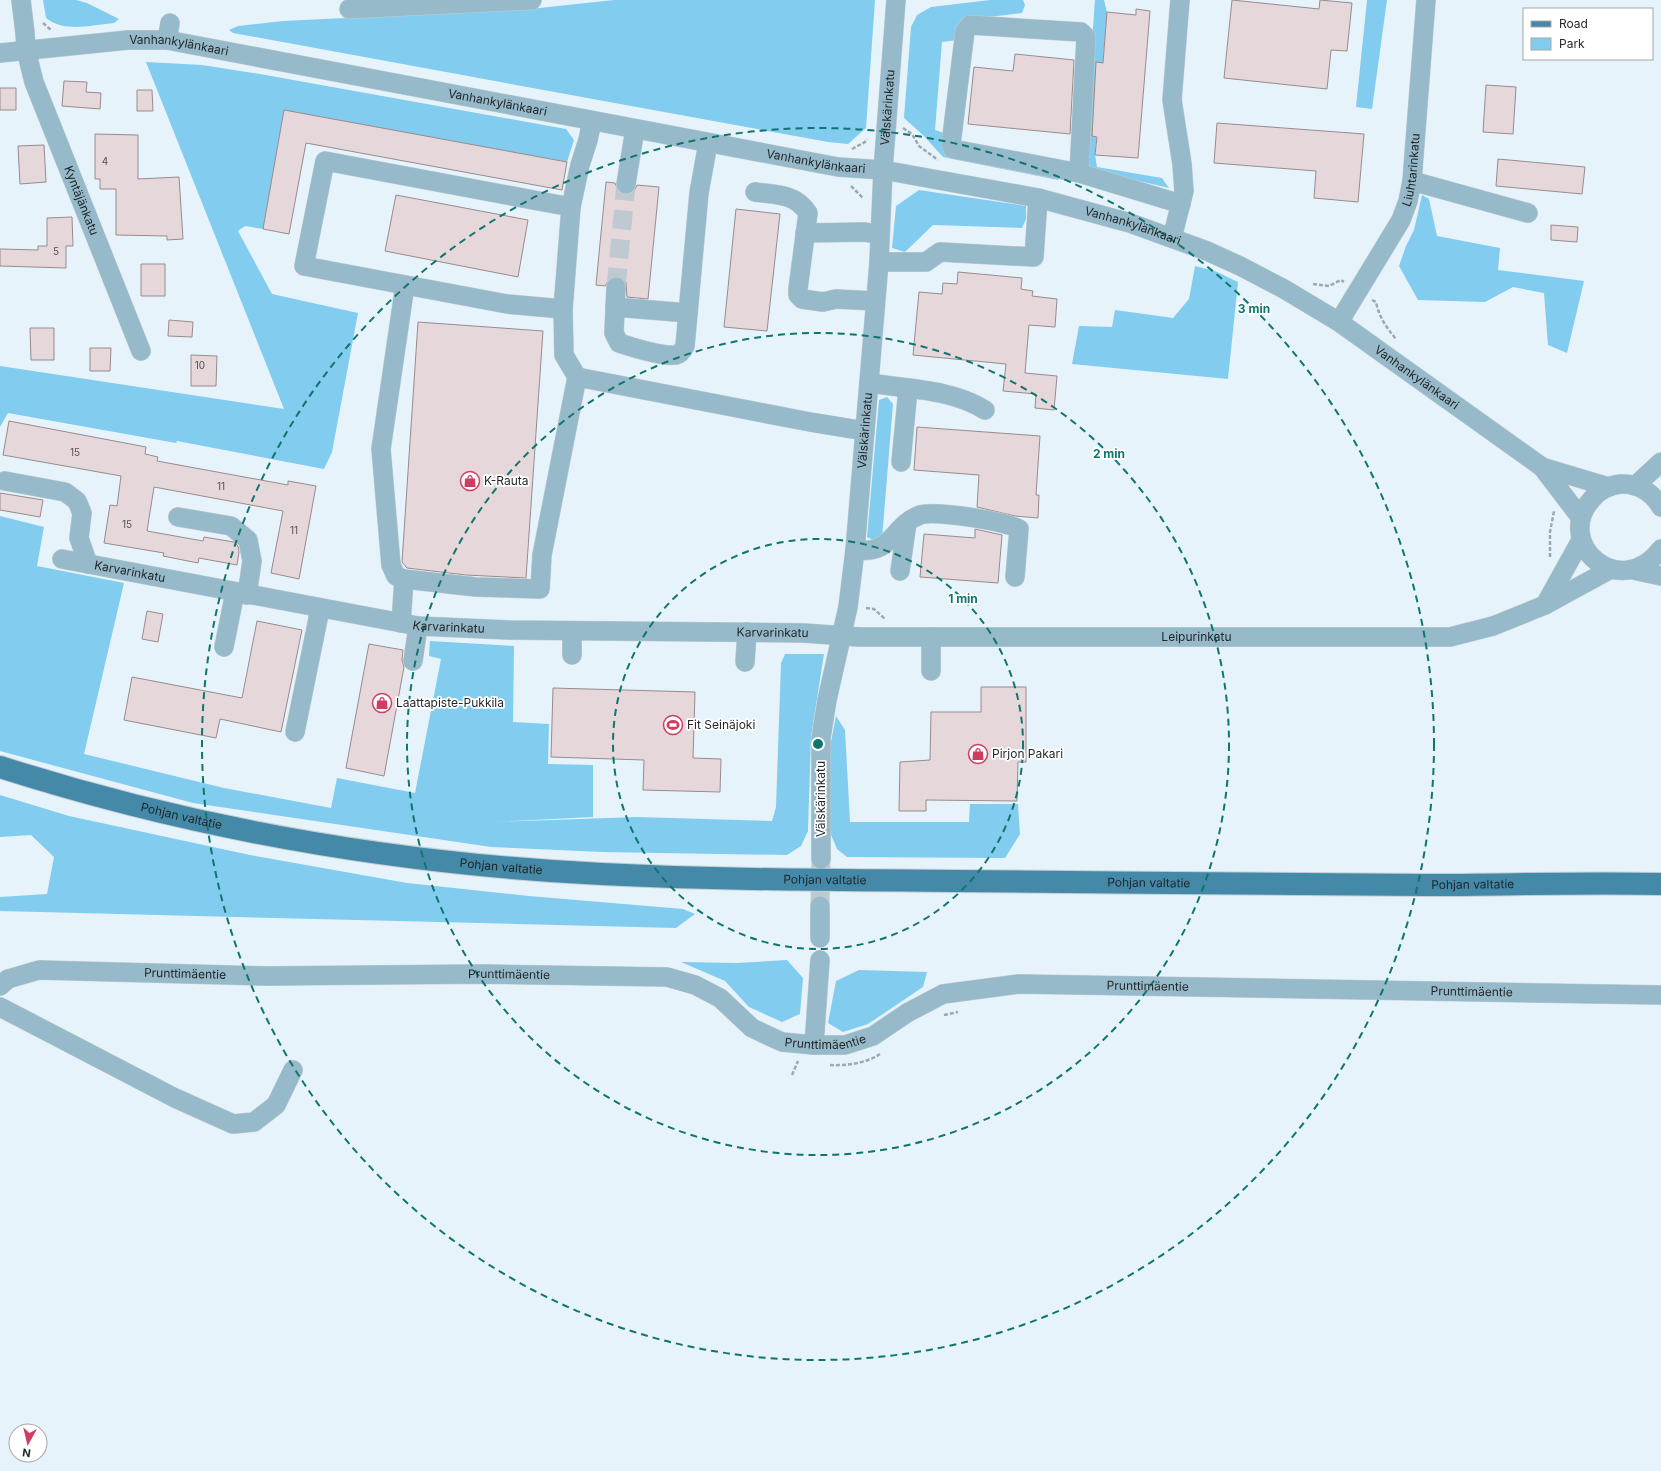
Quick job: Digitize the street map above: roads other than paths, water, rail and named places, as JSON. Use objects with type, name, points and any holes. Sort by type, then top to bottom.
[{"type":"main road","name":"Pohjan valtatie","points":[[0,768],[180,816],[292,838],[382,852],[493,866],[599,874],[776,880],[1423,885],[1658,883]]},
{"type":"street","name":"Kyntäjänkatu","points":[[21,0],[26,50],[34,82],[142,351]]},
{"type":"street","points":[[349,9],[532,0]]},
{"type":"street","name":"Välskärinkatu","points":[[821,859],[821,738],[827,700],[848,607],[855,550],[879,262],[883,170],[897,0]]},
{"type":"street","points":[[1172,238],[1184,191],[1182,164],[1172,100],[1180,0]]},
{"type":"street","name":"Liuhtarinkatu","points":[[1339,322],[1401,220],[1408,201],[1412,181],[1426,0]]},
{"type":"street","points":[[1079,173],[1086,37],[1081,32],[970,25],[965,31],[951,144],[953,149],[1079,173],[1181,204]]},
{"type":"street","name":"Vanhankylänkaari","points":[[0,53],[128,40],[168,32],[592,121],[838,167],[883,170],[1038,198],[1130,223],[1172,238],[1240,266],[1284,289],[1339,322],[1542,467],[1581,518]]},
{"type":"street","points":[[405,285],[381,449],[390,565],[396,576],[404,579],[476,587],[540,589],[542,555],[577,377],[564,355],[563,309],[571,207],[580,165],[592,121]]},
{"type":"street","points":[[626,184],[635,129]]},
{"type":"street","points":[[616,287],[614,333],[619,342],[636,350],[675,355],[682,351],[685,346],[699,193],[708,142]]},
{"type":"street","points":[[563,309],[507,304],[304,266],[324,161],[571,207]]},
{"type":"street","points":[[1412,181],[1528,213]]},
{"type":"street","points":[[755,192],[791,198],[798,201],[808,213],[798,289],[798,295],[802,299],[822,302],[836,299],[875,301]]},
{"type":"street","points":[[879,262],[926,262],[940,252],[1034,257],[1038,198]]},
{"type":"street","points":[[805,233],[864,232],[880,236]]},
{"type":"street","points":[[615,307],[688,313]]},
{"type":"street","points":[[577,377],[810,422],[865,431]]},
{"type":"street","points":[[869,383],[948,395],[974,403],[985,410]]},
{"type":"street","points":[[900,462],[908,389]]},
{"type":"street","points":[[1635,486],[1661,462]]},
{"type":"street","name":"Vanhankylänkaari","points":[[1542,467],[1609,487]]},
{"type":"street","points":[[5,481],[65,492],[77,501],[82,513],[79,538],[88,564]]},
{"type":"street","points":[[1661,507],[1657,500],[1647,491],[1635,486],[1622,484],[1609,487],[1596,494],[1586,505],[1581,518],[1581,540],[1588,553],[1598,563],[1611,569],[1622,571],[1633,570],[1644,566],[1654,558],[1661,549]]},
{"type":"street","points":[[855,550],[866,551],[879,549],[907,524],[920,515],[952,515],[1009,524],[1019,529],[1014,577]]},
{"type":"street","points":[[178,517],[231,526],[248,540],[252,561],[224,647]]},
{"type":"street","points":[[900,571],[907,524]]},
{"type":"street","points":[[1546,605],[1581,540]]},
{"type":"street","name":"Karvarinkatu","points":[[62,559],[410,625],[509,630],[747,632],[842,636]]},
{"type":"street","name":"Leipurinkatu","points":[[842,636],[1450,637],[1493,626],[1546,605],[1611,569]]},
{"type":"street","points":[[1633,570],[1661,576]]},
{"type":"street","points":[[404,579],[413,661]]},
{"type":"street","points":[[294,732],[320,609]]},
{"type":"street","points":[[572,631],[572,655]]},
{"type":"street","points":[[745,662],[747,632]]},
{"type":"street","points":[[931,637],[931,671]]},
{"type":"street","points":[[820,906],[820,938]]},
{"type":"street","points":[[803,1053],[820,960]]},
{"type":"street","name":"Prunttimäentie","points":[[0,986],[8,979],[39,970],[267,976],[484,974],[666,977],[695,985],[720,998],[752,1028],[803,1053],[845,1045],[873,1036],[907,1013],[943,994],[1019,984],[1661,995]]},
{"type":"street","points":[[0,1007],[175,1098],[233,1124],[254,1122],[276,1105],[293,1070]]},
{"type":"tunnel","points":[[616,287],[626,184]]},
{"type":"tunnel","points":[[820,906],[821,859]]},
{"type":"place","name":"K-Rauta","points":[[470,481]]},
{"type":"place","name":"Laattapiste-Pukkila","points":[[382,703]]},
{"type":"place","name":"Fit Seinäjoki","points":[[673,725]]},
{"type":"place","name":"Pirjon Pakari","points":[[978,754]]}]
